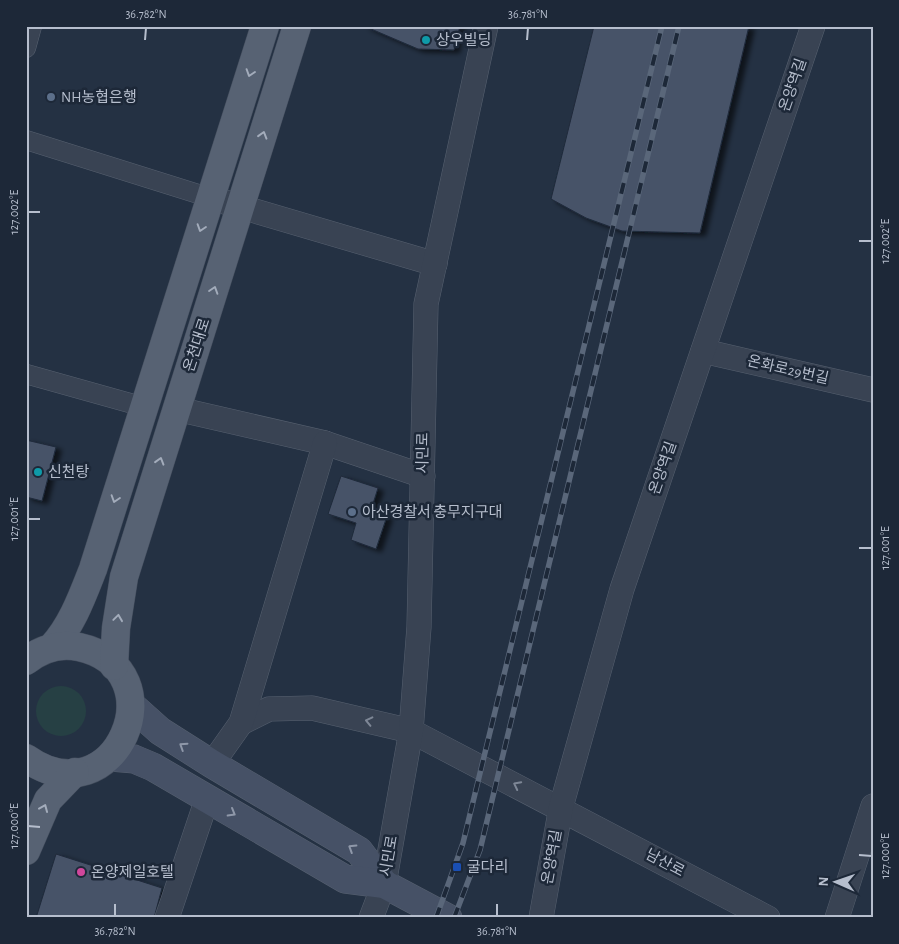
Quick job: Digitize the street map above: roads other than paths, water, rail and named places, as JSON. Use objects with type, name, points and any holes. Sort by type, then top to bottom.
[{"type":"main road","name":"온천대로","points":[[33,657],[62,636],[75,614],[93,570],[265,26]]},
{"type":"main road","name":"온천대로","points":[[114,666],[116,628],[124,577],[297,26]]},
{"type":"main road","points":[[26,758],[44,769],[63,773],[83,772],[102,764],[110,757],[127,734],[131,705],[130,694],[122,675],[109,660],[91,650],[72,645],[33,657]]},
{"type":"main road","name":"시민로","points":[[131,705],[160,731],[359,851],[384,884]]},
{"type":"main road","name":"시민로","points":[[110,757],[134,759],[346,879],[384,884],[448,918]]},
{"type":"main road","points":[[26,851],[48,800],[75,772]]},
{"type":"street","points":[[26,48],[32,26]]},
{"type":"street","name":"시민로","points":[[384,884],[411,731],[419,627],[426,304],[486,26]]},
{"type":"street","name":"온양역길","points":[[541,918],[561,807],[622,589],[813,26]]},
{"type":"street","points":[[26,140],[211,198],[435,264]]},
{"type":"street","name":"온화로29번길","points":[[703,351],[873,390]]},
{"type":"street","points":[[26,374],[144,407]]},
{"type":"street","points":[[177,409],[325,443],[423,476]]},
{"type":"street","points":[[212,764],[241,723],[325,443]]},
{"type":"street","name":"남산로","points":[[241,723],[269,709],[312,708],[411,731],[561,807],[768,918]]},
{"type":"street","points":[[167,918],[207,799]]},
{"type":"street","points":[[837,918],[873,806]]},
{"type":"street","points":[[370,918],[384,884]]},
{"type":"railway","points":[[436,918],[463,843],[662,26]]},
{"type":"railway","points":[[454,918],[480,850],[679,26]]},
{"type":"place","name":"상우빌딩","points":[[426,40]]},
{"type":"place","name":"NH농협은행","points":[[51,97]]},
{"type":"place","name":"신천탕","points":[[38,472]]},
{"type":"place","name":"아산경찰서 충무지구대","points":[[352,512]]},
{"type":"place","name":"굴다리","points":[[457,867]]},
{"type":"place","name":"온양제일호텔","points":[[81,872]]}]
